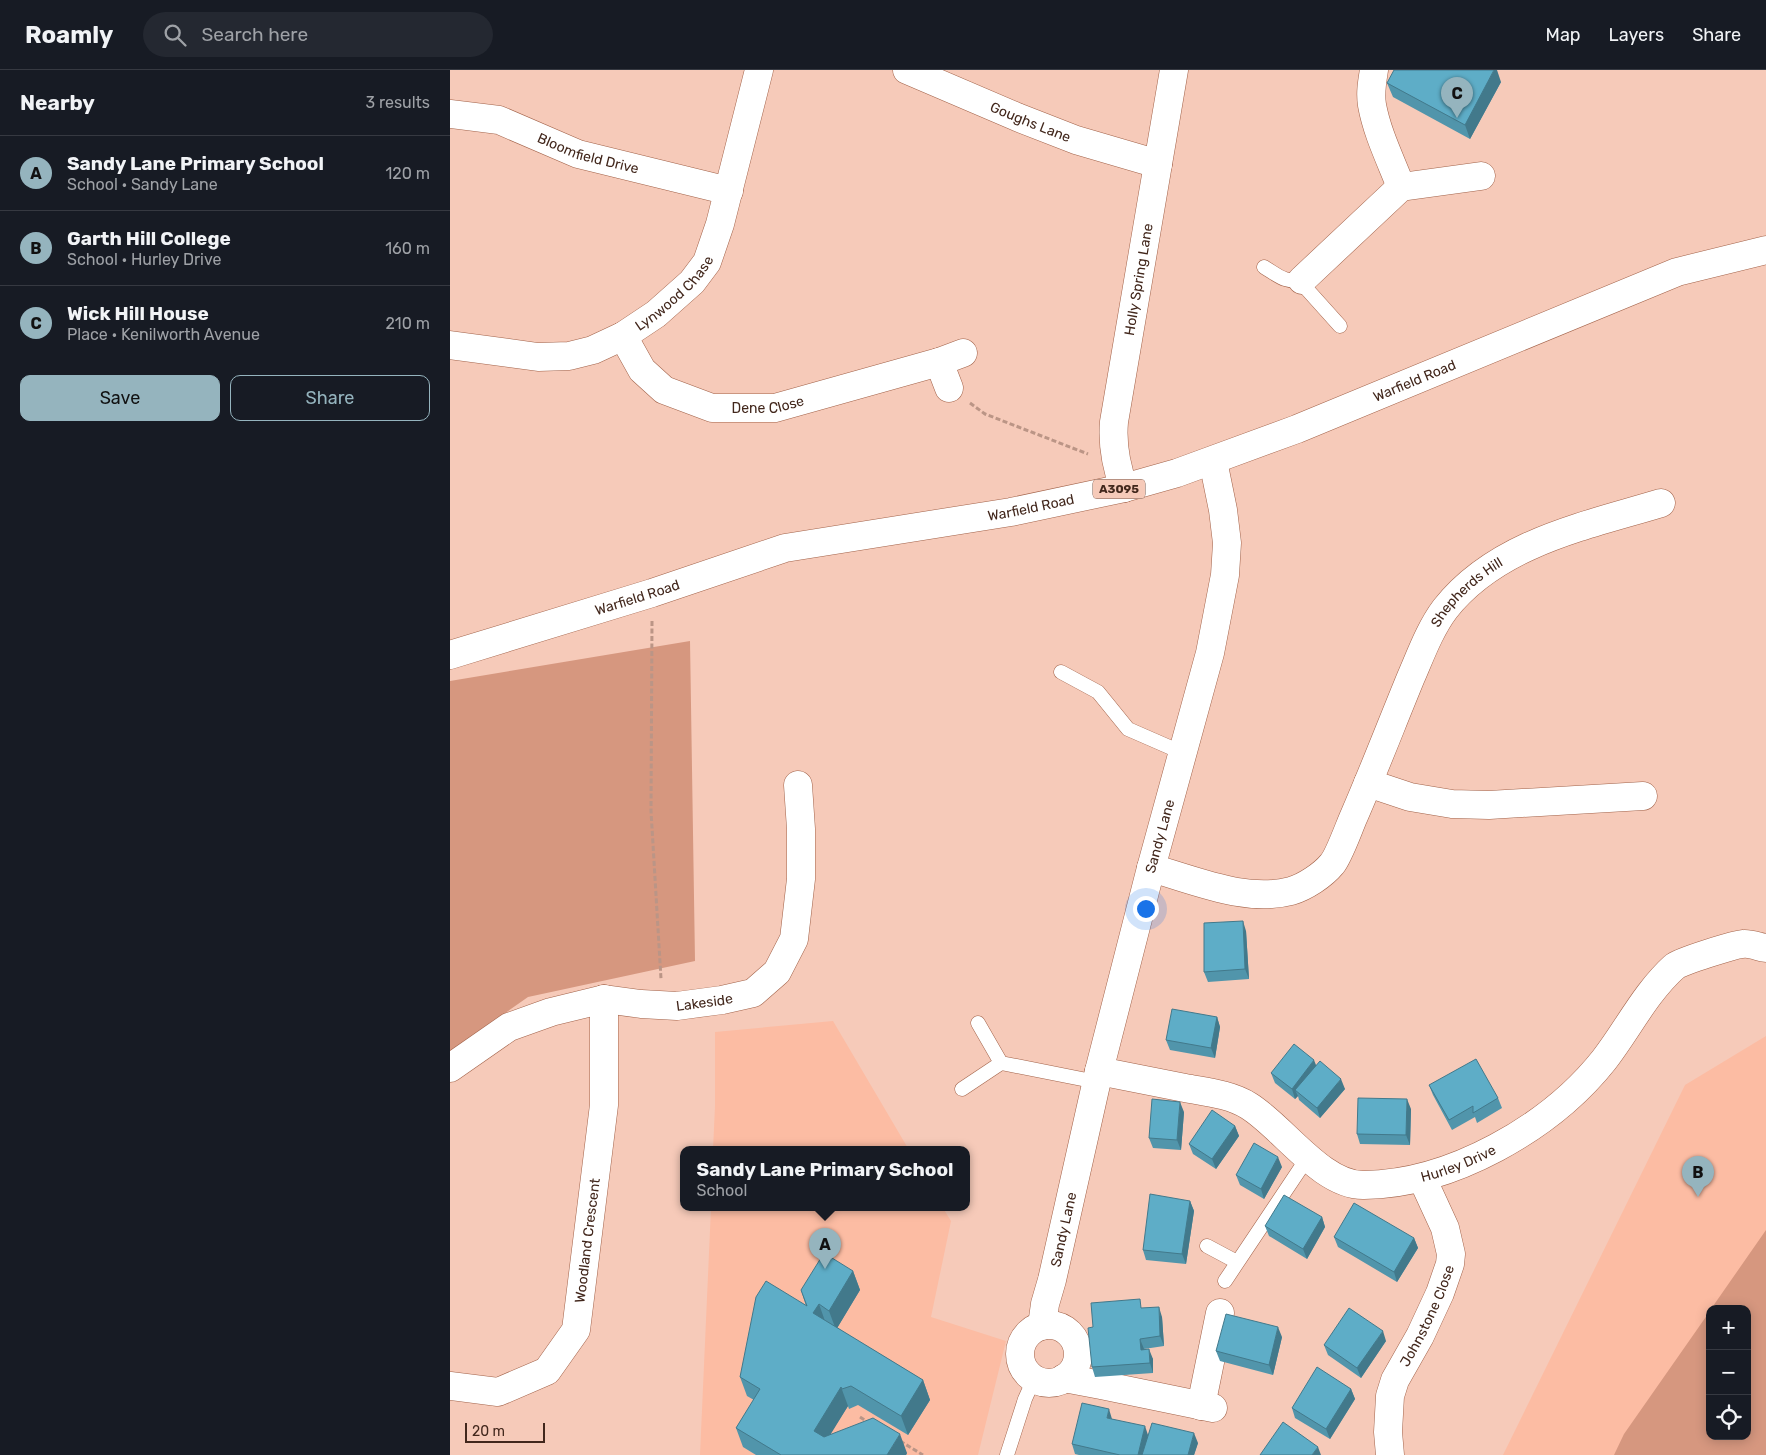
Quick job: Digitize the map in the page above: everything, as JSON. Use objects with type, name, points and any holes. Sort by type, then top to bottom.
[{"type":"street","name":"Lynwood Chase","points":[[450,346],[538,357],[569,356],[593,350],[623,336],[663,308],[692,282],[707,262],[729,191],[759,70]]},
{"type":"street","name":"Goughs Lane","points":[[907,70],[1076,140],[1158,164]]},
{"type":"street","name":"Holly Spring Lane","points":[[1124,488],[1119,473],[1114,444],[1114,422],[1174,70]]},
{"type":"street","points":[[1374,70],[1371,85],[1372,104],[1377,124],[1401,187]]},
{"type":"street","name":"Bloomfield Drive","points":[[450,114],[500,120],[578,154],[729,191]]},
{"type":"street","points":[[1302,280],[1401,187],[1481,176]]},
{"type":"street","name":"Warfield Road","points":[[450,655],[652,593],[785,548],[1012,512],[1124,488],[1177,473],[1298,429],[1677,272],[1766,250]]},
{"type":"street","name":"Dene Close","points":[[623,336],[642,370],[664,390],[712,408],[775,408],[951,357],[949,388]]},
{"type":"street","name":"Sandy Lane","points":[[1042,1326],[1045,1304],[1098,1077],[1210,653],[1225,575],[1227,543],[1223,510],[1213,461]]},
{"type":"street","name":"Shepherds Hill","points":[[1152,868],[1234,892],[1265,894],[1292,891],[1312,881],[1333,864],[1426,641],[1444,610],[1461,592],[1486,571],[1522,548],[1567,532],[1661,504]]},
{"type":"street","points":[[1368,783],[1410,797],[1452,804],[1489,804],[1643,796]]},
{"type":"street","name":"Lakeside","points":[[450,1068],[509,1027],[551,1012],[604,1000],[677,1006],[722,1000],[753,993],[777,972],[794,939],[801,879],[801,829],[798,785]]},
{"type":"street","name":"Hurley Drive","points":[[1098,1077],[1207,1092],[1236,1099],[1262,1115],[1320,1169],[1356,1185],[1422,1178],[1473,1159],[1520,1134],[1567,1100],[1604,1060],[1639,1007],[1677,964],[1743,944],[1766,948]]},
{"type":"street","name":"Woodland Crescent","points":[[450,1386],[498,1392],[547,1371],[576,1330],[604,1105],[604,1000]]},
{"type":"street","name":"Johnstone Close","points":[[1390,1455],[1388,1432],[1390,1396],[1396,1380],[1420,1336],[1440,1293],[1450,1264],[1445,1228],[1422,1178]]},
{"type":"street","points":[[1064,1378],[1207,1407],[1220,1313]]},
{"type":"street","points":[[1042,1326],[1062,1329],[1070,1335],[1075,1343],[1077,1353],[1076,1363],[1071,1372],[1064,1378],[1050,1383],[1041,1382],[1026,1373],[1020,1355],[1021,1345],[1026,1336],[1042,1326]]},
{"type":"lane","points":[[1264,267],[1284,280],[1292,282],[1302,280],[1305,287],[1340,326]]},
{"type":"lane","points":[[1062,672],[1098,692],[1128,729],[1183,753]]},
{"type":"lane","points":[[978,1023],[1001,1063]]},
{"type":"lane","points":[[962,1089],[1001,1063],[1098,1077]]},
{"type":"lane","points":[[1225,1281],[1308,1157]]},
{"type":"lane","points":[[1207,1246],[1237,1262]]},
{"type":"lane","points":[[1007,1455],[1025,1399],[1034,1379]]},
{"type":"path","points":[[949,388],[985,414],[1096,457]]},
{"type":"path","points":[[652,593],[651,811],[663,1005]]},
{"type":"path","points":[[860,1417],[876,1427]]},
{"type":"path","points":[[892,1436],[923,1455]]},
{"type":"shaded area","points":[[690,641],[695,961],[528,997],[450,1052],[450,681]]},
{"type":"shaded area","points":[[833,1021],[907,1146],[713,1146],[715,1032]]},
{"type":"shaded area","points":[[1766,1036],[1766,1455],[1503,1455],[1685,1085]]},
{"type":"shaded area","points":[[711,1211],[945,1211],[951,1221],[931,1317],[1006,1341],[978,1455],[700,1455]]},
{"type":"shaded area","points":[[1766,1230],[1766,1455],[1614,1455],[1624,1434],[1706,1317],[1706,1440],[1751,1440],[1751,1305],[1714,1305]]},
{"type":"building","points":[[1394,70],[1494,70],[1465,125],[1387,83]]},
{"type":"building","points":[[1243,921],[1245,969],[1204,972],[1204,923]]},
{"type":"building","points":[[1172,1009],[1217,1017],[1211,1048],[1166,1040]]},
{"type":"building","points":[[1294,1044],[1314,1060],[1292,1089],[1271,1073]]},
{"type":"building","points":[[1476,1059],[1498,1098],[1473,1113],[1473,1106],[1449,1120],[1429,1085]]},
{"type":"building","points":[[1320,1061],[1341,1079],[1317,1108],[1295,1090]]},
{"type":"building","points":[[1358,1098],[1407,1099],[1406,1135],[1357,1134]]},
{"type":"building","points":[[1152,1099],[1180,1102],[1177,1140],[1149,1138]]},
{"type":"building","points":[[1212,1110],[1235,1126],[1212,1159],[1189,1144]]},
{"type":"building","points":[[1254,1143],[1278,1157],[1261,1189],[1236,1175]]},
{"type":"building","points":[[1150,1194],[1190,1201],[1182,1254],[1143,1250]]},
{"type":"building","points":[[1284,1195],[1322,1217],[1303,1249],[1265,1226]]},
{"type":"building","points":[[1354,1203],[1414,1238],[1394,1272],[1334,1237]]},
{"type":"building","points":[[824,1253],[853,1271],[829,1311],[819,1304],[813,1313],[923,1380],[901,1416],[851,1386],[842,1389],[841,1387],[814,1431],[824,1437],[873,1418],[900,1434],[887,1455],[781,1455],[736,1428],[760,1389],[740,1377],[756,1297],[766,1281],[807,1306],[801,1290]]},
{"type":"building","points":[[1140,1299],[1141,1308],[1159,1307],[1160,1336],[1140,1339],[1141,1350],[1149,1349],[1150,1363],[1092,1367],[1088,1328],[1093,1327],[1091,1303]]},
{"type":"building","points":[[1349,1308],[1383,1331],[1357,1368],[1324,1345]]},
{"type":"building","points":[[1226,1314],[1278,1327],[1269,1365],[1216,1351]]},
{"type":"building","points":[[1317,1367],[1351,1389],[1326,1429],[1292,1408]]},
{"type":"building","points":[[1082,1403],[1109,1409],[1107,1418],[1145,1426],[1138,1455],[1120,1455],[1072,1444]]},
{"type":"building","points":[[1283,1422],[1318,1447],[1312,1455],[1260,1455]]},
{"type":"building","points":[[1152,1423],[1194,1433],[1188,1455],[1142,1455]]},
{"type":"place","name":"Wick Hill House","points":[[1457,118]]},
{"type":"place","name":"Garth Hill College","points":[[1698,1197]]},
{"type":"place","name":"Sandy Lane Primary School","points":[[825,1269]]}]
